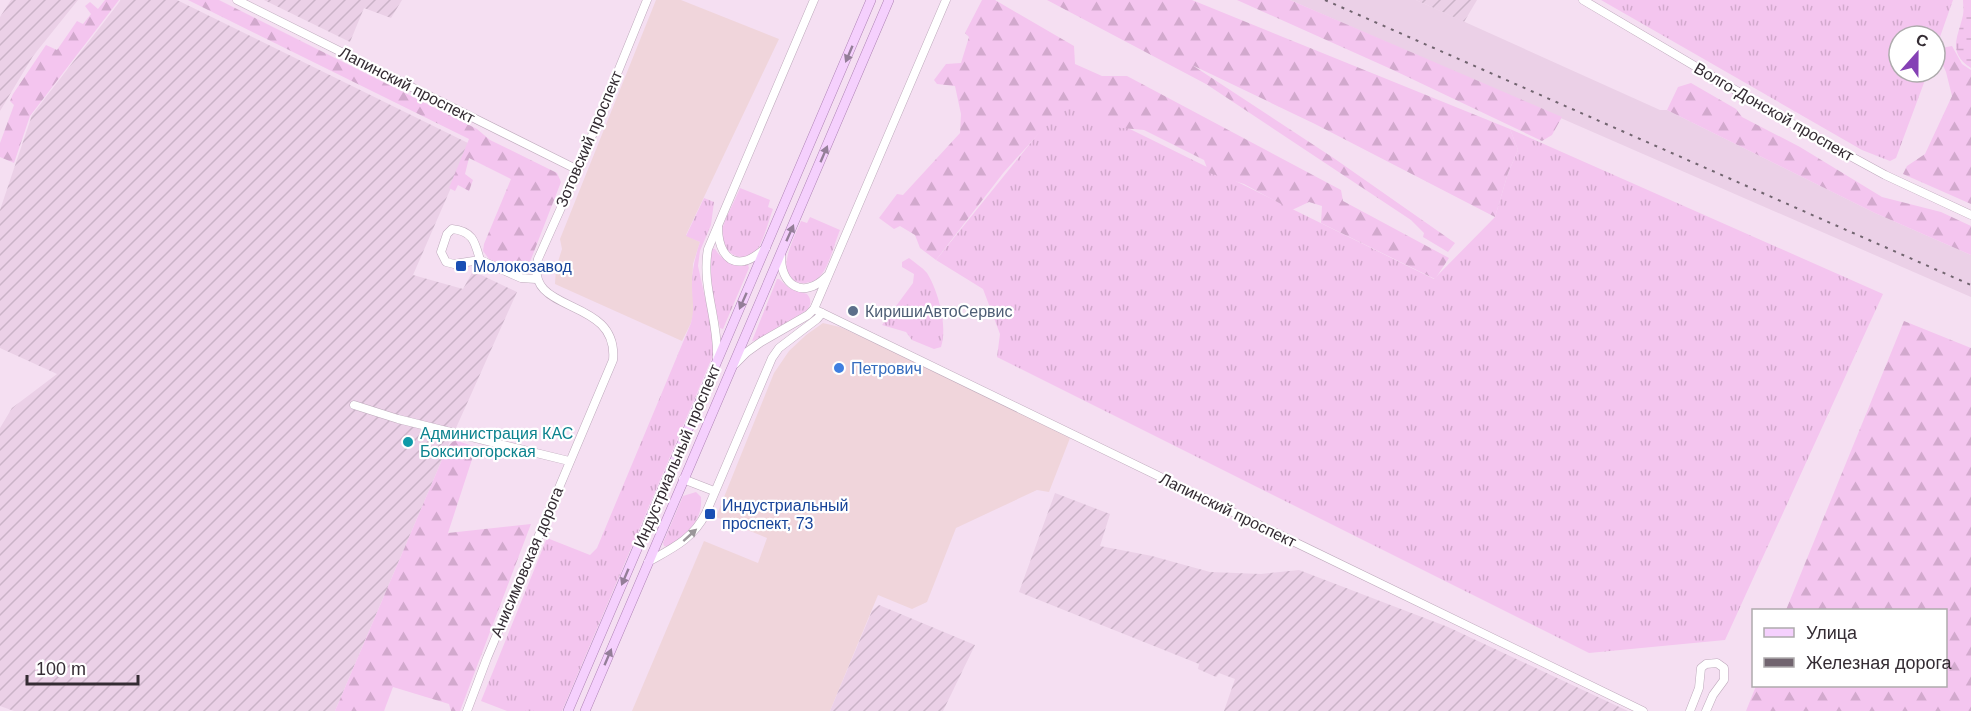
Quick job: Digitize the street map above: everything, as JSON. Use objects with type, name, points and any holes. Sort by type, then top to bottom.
[{"type":"main road","name":"Индустриальный проспект","points":[[568,711],[871,0]]},
{"type":"main road","name":"Индустриальный проспект","points":[[585,711],[889,0]]},
{"type":"street","name":"Лапинский проспект","points":[[237,0],[578,170]]},
{"type":"street","name":"Зотовский проспект","points":[[536,279],[535,270],[538,259],[578,170],[647,0]]},
{"type":"street","points":[[717,363],[718,343],[708,295],[705,264],[708,249],[814,0]]},
{"type":"street","points":[[730,370],[747,352],[808,315],[814,309],[946,0]]},
{"type":"street","name":"Волго-Донской проспект","points":[[1582,0],[1808,133],[1885,175],[1971,215]]},
{"type":"street","points":[[718,224],[718,236],[722,250],[736,261],[745,261],[767,248]]},
{"type":"street","points":[[480,260],[470,235],[463,230],[452,229],[441,252],[446,262],[454,264],[480,260],[521,278],[536,279]]},
{"type":"street","points":[[782,253],[781,265],[784,275],[790,283],[797,287],[815,286],[830,274]]},
{"type":"street","name":"Анисимовская дорога","points":[[467,711],[487,658],[613,360],[613,342],[604,326],[547,293],[536,279]]},
{"type":"street","name":"Лапинский проспект","points":[[814,309],[1643,711]]},
{"type":"street","points":[[648,562],[695,532],[706,513],[763,375],[779,348],[822,313]]},
{"type":"street","points":[[354,405],[398,419],[569,461]]},
{"type":"street","points":[[684,479],[714,491]]},
{"type":"street","points":[[1690,711],[1699,688],[1701,668],[1706,664],[1717,663],[1724,668],[1724,680],[1713,695],[1706,711]]},
{"type":"shaded area","points":[[11,0],[78,0],[33,56],[0,111],[0,17]]},
{"type":"shaded area","points":[[121,0],[177,0],[470,144],[413,275],[463,289],[473,271],[517,292],[447,448],[335,711],[14,711],[0,706],[0,428],[12,408],[57,374],[0,348],[0,210],[32,115]]},
{"type":"shaded area","points":[[264,0],[402,0],[391,18],[364,8],[350,42]]},
{"type":"shaded area","points":[[656,0],[681,0],[779,39],[686,235],[700,242],[693,264],[692,288],[695,308],[682,341],[555,284],[556,268],[562,249],[560,239]]},
{"type":"shaded area","points":[[1290,0],[1416,0],[1660,110],[1667,110],[1875,213],[1971,255],[1971,297]]},
{"type":"shaded area","points":[[1416,0],[1477,0],[1464,22]]},
{"type":"shaded area","name":"Петрович","points":[[823,323],[840,327],[932,369],[1070,438],[1049,492],[1037,490],[956,528],[927,602],[912,609],[878,595],[830,711],[632,711],[704,541],[758,563],[767,538],[716,517],[774,373],[789,351]]},
{"type":"shaded area","points":[[1055,493],[1110,514],[1100,546],[1152,556],[1210,572],[1261,574],[1299,570],[1448,627],[1628,711],[1224,711],[1235,679],[1219,673],[1216,677],[1198,669],[1199,664],[1019,592]]},
{"type":"shaded area","points":[[879,605],[975,645],[943,711],[830,711],[872,611]]},
{"type":"green space","points":[[105,0],[119,0],[30,116],[14,163],[0,157],[0,143],[14,105],[10,101],[13,94],[46,45],[57,50],[77,21],[83,24],[91,14],[85,6],[90,2],[98,9]]},
{"type":"green space","points":[[188,0],[219,0],[477,129],[490,140],[557,173],[561,182],[528,267],[520,272],[489,259],[483,251],[511,179],[469,158],[465,174],[473,180],[469,191],[458,185],[455,191],[449,188],[469,139]]},
{"type":"green space","points":[[982,0],[995,0],[1074,46],[1075,64],[1102,76],[1127,76],[1341,190],[1343,201],[1449,258],[1435,279],[1321,223],[1322,206],[1309,202],[1292,210],[1244,184],[1209,173],[1204,160],[1144,130],[1101,126],[1095,115],[1079,105],[1061,109],[1004,172],[936,260],[920,248],[915,235],[900,226],[894,229],[879,218],[897,194],[903,195],[960,133],[961,114],[955,86],[937,84],[934,80],[946,64],[961,63],[969,37],[965,33]]},
{"type":"green space","points":[[1047,0],[1192,0],[1510,129],[1518,150],[1508,173],[1495,217],[1315,124],[1192,65],[1335,159],[1455,243],[1448,252],[1423,237],[1424,233],[1411,220],[1206,84]]},
{"type":"green space","points":[[1237,0],[1290,0],[1562,117],[1552,135],[1542,141],[1391,69]]},
{"type":"green space","points":[[1601,0],[1953,0],[1945,24],[1887,24],[1887,84],[1924,84],[1896,158],[1890,161],[1862,150]]},
{"type":"green space","points":[[1963,0],[1971,0],[1971,68],[1963,62],[1956,49],[1963,13]]},
{"type":"green space","points":[[1952,46],[1962,64],[1971,70],[1971,204],[1903,174],[1907,166],[1925,154],[1952,96],[1947,76],[1947,47]]},
{"type":"green space","points":[[1691,83],[1736,109],[1742,117],[1800,147],[1882,197],[1941,212],[1971,226],[1971,255],[1875,213],[1667,110],[1678,87]]},
{"type":"green space","points":[[1067,98],[1434,279],[1495,217],[1508,173],[1518,150],[1510,129],[1883,294],[1725,640],[1589,653],[997,357],[1000,334],[983,289],[936,260]]},
{"type":"green space","points":[[740,188],[770,200],[768,207],[773,209],[758,249],[749,256],[743,257],[731,254],[722,238],[725,221]]},
{"type":"green space","points":[[704,198],[714,202],[711,225],[700,251],[698,266],[714,338],[714,353],[562,711],[507,711],[481,701],[547,538],[590,555],[597,548],[691,323],[693,274],[700,242],[686,236]]},
{"type":"green space","points":[[810,217],[840,230],[823,272],[818,278],[803,283],[793,280],[786,266],[790,247],[801,221],[807,223]]},
{"type":"green space","points":[[711,248],[728,262],[748,265],[749,268],[723,329],[720,328],[708,274]]},
{"type":"green space","points":[[909,258],[927,273],[935,289],[943,319],[941,347],[934,349],[912,340],[906,332],[882,325],[913,283],[914,274],[902,267],[902,262]]},
{"type":"green space","points":[[777,279],[789,288],[807,294],[810,300],[809,306],[807,310],[758,340],[752,341]]},
{"type":"green space","points":[[1904,321],[1971,348],[1971,711],[1746,711],[1756,687],[1947,687],[1947,609],[1786,609]]},
{"type":"green space","points":[[454,440],[476,447],[448,533],[531,524],[460,711],[451,711],[449,704],[393,687],[384,711],[335,711],[447,448]]},
{"type":"green space","points":[[696,492],[701,497],[701,506],[696,520],[681,537],[667,547],[664,546],[663,543],[683,496]]},
{"type":"railway","points":[[1325,0],[1971,285]]},
{"type":"place","name":"Молокозавод","points":[[461,266]]},
{"type":"place","name":"КиришиАвтоСервис","points":[[853,311]]},
{"type":"place","name":"Петрович","points":[[839,368]]},
{"type":"place","name":"Администрация КАС Бокситогорская","points":[[408,442]]},
{"type":"place","name":"Индустриальный проспект, 73","points":[[710,514]]}]
